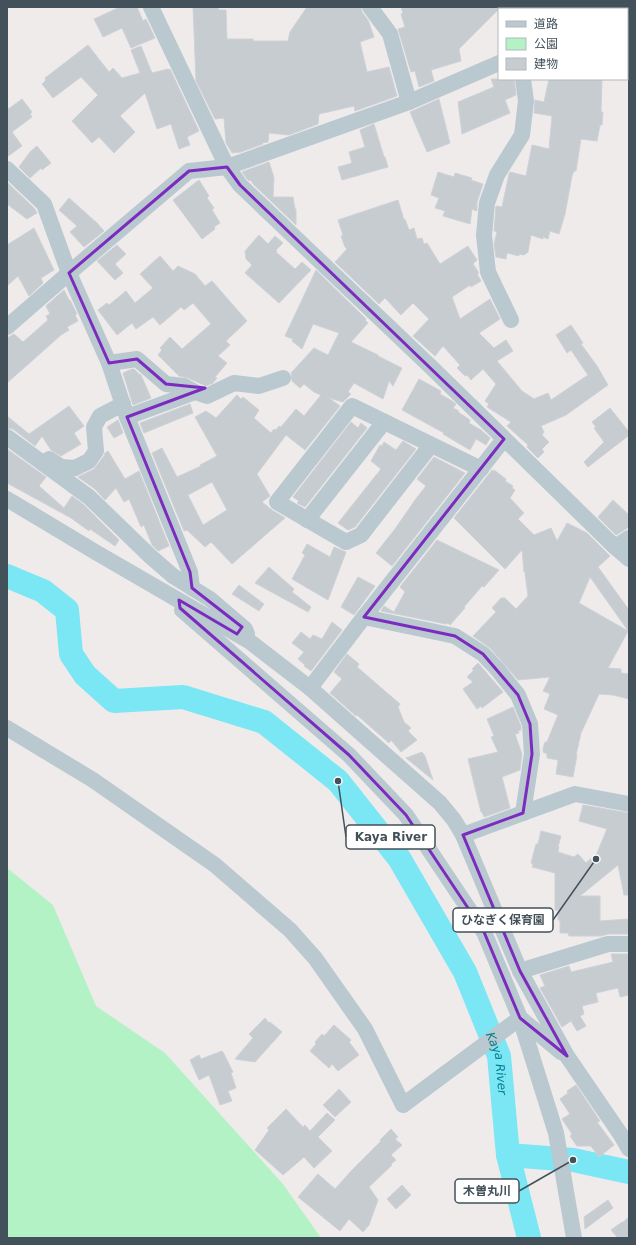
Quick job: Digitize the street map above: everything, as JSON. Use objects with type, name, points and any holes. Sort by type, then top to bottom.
[{"type":"street","points":[[151,7],[227,167],[240,185],[629,559]]},
{"type":"street","points":[[370,7],[390,34],[409,102]]},
{"type":"street","points":[[7,327],[189,171],[227,167],[409,102],[498,63]]},
{"type":"street","points":[[511,320],[488,272],[484,235],[486,203],[497,175],[522,135],[526,101],[523,80]]},
{"type":"street","points":[[7,169],[44,204],[69,273],[109,363],[125,411],[190,572],[192,588]]},
{"type":"street","points":[[109,363],[137,359],[166,384],[184,386],[207,396],[234,383],[259,386],[283,378]]},
{"type":"street","points":[[39,460],[44,455],[60,467],[75,468],[89,461],[96,451],[94,427],[100,416],[125,411],[195,392]]},
{"type":"street","points":[[431,445],[361,535],[346,542],[276,502],[352,406],[431,445],[481,470]]},
{"type":"street","points":[[307,520],[384,422]]},
{"type":"street","points":[[7,436],[89,497],[173,576],[210,599],[245,629],[249,641]]},
{"type":"street","points":[[310,688],[504,439]]},
{"type":"street","points":[[7,499],[249,641],[310,688],[440,803],[454,820],[463,835],[520,971],[567,1056],[625,1132],[629,1149]]},
{"type":"street","points":[[615,547],[629,538]]},
{"type":"street","points":[[179,600],[180,608],[349,754],[406,816],[484,932],[520,1018],[556,1133],[574,1238]]},
{"type":"street","points":[[364,617],[455,636],[483,654],[498,670],[518,695],[530,724],[532,754],[523,813]]},
{"type":"street","points":[[7,728],[93,780],[214,865],[290,930],[314,958],[365,1029],[403,1105],[520,1018]]},
{"type":"street","points":[[463,835],[575,794],[629,804]]},
{"type":"street","points":[[520,971],[608,944],[629,944]]},
{"type":"street","points":[[520,1018],[567,1056]]},
{"type":"highlighted area","points":[[227,167],[240,185],[504,439],[364,617],[455,636],[483,654],[518,695],[530,724],[532,754],[523,813],[463,835],[520,971],[567,1056],[520,1018],[484,932],[406,815],[349,755],[180,608],[179,600],[237,634],[242,627],[192,588],[190,572],[127,417],[205,388],[166,384],[137,359],[109,363],[69,273],[189,171]]},
{"type":"green space","points":[[7,868],[53,905],[96,1006],[165,1053],[283,1184],[321,1238],[7,1238]]},
{"type":"building","points":[[120,7],[137,7],[143,21],[146,19],[155,38],[131,48],[122,28],[103,37],[94,19]]},
{"type":"building","points":[[193,7],[218,7],[219,10],[226,10],[227,39],[288,41],[290,32],[307,7],[361,7],[362,12],[368,20],[374,37],[360,42],[367,72],[389,67],[397,96],[355,111],[354,106],[319,114],[318,124],[289,135],[269,133],[268,142],[241,152],[232,153],[226,143],[224,118],[215,119],[196,81]]},
{"type":"building","points":[[401,7],[501,7],[498,8],[498,10],[459,49],[461,61],[431,70],[434,81],[419,87],[415,71],[411,72],[398,29],[405,27],[401,14],[403,13]]},
{"type":"building","points":[[88,45],[109,72],[113,68],[122,78],[140,73],[131,50],[141,46],[152,73],[170,69],[199,131],[187,137],[190,145],[179,149],[171,124],[157,129],[145,93],[120,116],[135,132],[114,153],[99,137],[92,143],[72,121],[98,95],[81,77],[53,98],[42,84],[46,80],[45,78]]},
{"type":"building","points":[[491,79],[514,80],[516,95],[505,100],[510,113],[462,134],[458,102],[494,87]]},
{"type":"building","points":[[549,80],[602,80],[602,125],[600,125],[597,141],[581,139],[576,171],[574,171],[572,176],[565,214],[559,234],[550,231],[548,239],[531,235],[528,252],[524,255],[519,254],[519,256],[507,253],[506,259],[496,257],[494,244],[497,232],[494,231],[496,206],[502,207],[509,174],[510,172],[526,176],[532,145],[549,149],[552,116],[534,113],[535,100],[544,102]]},
{"type":"building","points":[[22,99],[32,112],[30,114],[32,117],[12,132],[22,146],[7,157],[7,110]]},
{"type":"building","points":[[439,99],[450,143],[427,152],[410,112]]},
{"type":"building","points":[[374,124],[388,167],[342,180],[338,167],[352,163],[349,152],[365,147],[360,130]]},
{"type":"building","points":[[37,146],[51,163],[42,170],[41,168],[30,178],[19,167],[30,152]]},
{"type":"building","points":[[269,162],[274,178],[273,197],[293,197],[296,209],[296,225],[253,184],[251,180],[249,181],[242,172]]},
{"type":"building","points":[[438,172],[454,177],[455,173],[472,178],[471,180],[483,184],[477,202],[477,211],[472,209],[470,224],[443,216],[445,211],[435,208],[439,198],[431,195]]},
{"type":"building","points":[[199,180],[209,196],[207,198],[214,208],[212,210],[220,223],[202,239],[173,200]]},
{"type":"building","points":[[7,182],[34,208],[37,213],[27,219],[7,204]]},
{"type":"building","points":[[69,198],[104,231],[84,247],[70,232],[77,226],[59,210]]},
{"type":"building","points":[[398,200],[404,220],[405,219],[409,230],[414,228],[417,239],[422,238],[424,244],[427,243],[440,264],[468,246],[477,260],[473,264],[479,273],[477,274],[481,281],[471,287],[470,285],[452,297],[460,319],[490,299],[500,319],[479,333],[494,348],[506,340],[513,351],[497,361],[522,391],[534,399],[548,393],[551,400],[588,375],[571,350],[567,353],[556,335],[571,325],[583,343],[581,344],[597,366],[608,385],[566,415],[541,426],[544,432],[542,435],[549,442],[542,449],[544,452],[538,458],[527,447],[528,445],[507,426],[511,422],[487,407],[489,404],[485,401],[496,384],[483,369],[471,380],[457,368],[460,365],[443,346],[435,356],[413,336],[429,319],[413,303],[401,315],[385,298],[379,304],[335,262],[347,249],[341,236],[343,235],[338,220]]},
{"type":"building","points":[[34,228],[54,270],[41,278],[43,283],[29,296],[18,276],[7,286],[7,245]]},
{"type":"building","points":[[259,235],[268,244],[275,236],[283,243],[276,250],[276,252],[295,269],[302,262],[311,270],[279,303],[245,273],[252,265],[246,259],[245,251]]},
{"type":"building","points":[[117,245],[126,254],[115,264],[123,273],[115,280],[97,261]]},
{"type":"building","points":[[160,256],[173,271],[178,266],[195,274],[205,286],[212,281],[247,321],[226,341],[230,345],[218,356],[227,363],[215,377],[217,378],[213,383],[206,386],[188,378],[179,376],[158,355],[162,350],[160,348],[170,337],[182,349],[211,324],[193,303],[184,310],[181,307],[160,325],[153,317],[136,329],[132,323],[117,335],[98,310],[107,303],[109,305],[126,291],[135,303],[153,288],[140,274]]},
{"type":"building","points":[[316,270],[366,319],[365,320],[368,323],[351,342],[402,368],[393,386],[389,381],[383,399],[354,383],[348,392],[351,394],[343,402],[329,398],[340,406],[305,450],[286,435],[257,474],[270,496],[262,502],[285,518],[232,564],[211,542],[205,547],[187,530],[184,531],[152,453],[162,448],[177,477],[201,466],[200,465],[217,456],[195,417],[206,411],[216,418],[237,395],[241,399],[243,397],[259,410],[254,418],[271,433],[279,426],[281,427],[296,409],[304,416],[321,395],[314,392],[304,384],[300,388],[292,381],[291,373],[314,348],[328,355],[339,333],[313,324],[302,349],[292,341],[293,339],[285,336]],"holes":[[[212,482],[227,510],[203,525],[188,495]]]},
{"type":"building","points":[[64,290],[77,314],[75,315],[78,321],[67,327],[69,330],[61,335],[7,383],[7,338],[14,334],[23,342],[48,320],[46,316],[50,314],[46,306]]},
{"type":"building","points":[[132,369],[141,375],[151,398],[133,405],[123,373]]},
{"type":"building","points":[[419,379],[441,391],[440,394],[456,404],[453,408],[470,420],[469,423],[481,430],[490,438],[486,445],[476,439],[470,450],[443,434],[444,433],[402,410]]},
{"type":"building","points":[[190,404],[193,413],[144,433],[140,423]]},
{"type":"building","points":[[69,406],[84,426],[74,433],[81,444],[61,456],[51,450],[42,436],[35,446],[13,429],[7,428],[7,416],[29,434]]},
{"type":"building","points":[[610,408],[629,432],[627,434],[628,436],[588,467],[584,462],[604,442],[594,428],[596,427],[592,422]]},
{"type":"building","points":[[118,420],[123,433],[114,438],[107,427]]},
{"type":"building","points":[[351,422],[358,428],[361,423],[367,428],[305,507],[297,503],[299,501],[293,497]]},
{"type":"building","points":[[403,441],[416,449],[355,527],[348,530],[338,523],[381,469],[371,461],[380,445],[382,446],[384,442],[396,450]]},
{"type":"building","points":[[7,449],[46,477],[39,486],[64,508],[72,496],[83,504],[119,540],[115,546],[90,529],[89,531],[71,518],[7,483]]},
{"type":"building","points":[[108,451],[125,479],[139,471],[169,546],[158,551],[152,545],[144,525],[141,527],[129,499],[124,502],[116,488],[105,500],[95,489],[78,477],[94,469]]},
{"type":"building","points":[[434,457],[465,473],[392,566],[376,553],[426,486],[417,479]]},
{"type":"building","points":[[492,470],[506,479],[505,481],[513,486],[512,488],[515,490],[510,498],[524,513],[518,519],[534,535],[551,528],[557,541],[567,523],[587,533],[610,556],[598,567],[629,610],[629,632],[590,577],[579,603],[628,631],[608,668],[621,669],[621,673],[629,674],[629,699],[613,695],[599,694],[581,733],[573,777],[556,774],[558,760],[547,758],[547,754],[543,752],[545,742],[547,742],[558,715],[544,709],[550,694],[543,691],[550,677],[518,680],[490,648],[473,636],[496,612],[492,608],[501,598],[505,598],[516,609],[528,596],[522,550],[505,569],[454,518]]},
{"type":"building","points":[[613,500],[629,515],[629,526],[616,535],[598,517]]},
{"type":"building","points":[[437,540],[499,570],[484,587],[482,586],[450,625],[448,623],[446,624],[381,611],[384,606],[394,612],[405,592],[400,587]]},
{"type":"building","points":[[307,544],[330,557],[334,547],[346,552],[328,600],[292,579],[305,555],[302,553]]},
{"type":"building","points":[[269,567],[294,589],[292,592],[311,607],[308,612],[255,583]]},
{"type":"building","points":[[358,577],[375,586],[354,615],[341,607]]},
{"type":"building","points":[[239,585],[264,604],[259,611],[232,594]]},
{"type":"building","points":[[332,622],[342,630],[311,671],[298,659],[304,652],[292,643],[301,632],[310,639],[313,635],[322,639]]},
{"type":"building","points":[[347,654],[359,664],[357,667],[400,704],[398,707],[404,722],[411,728],[408,731],[417,740],[401,752],[391,740],[389,743],[330,693],[342,679],[334,672]]},
{"type":"building","points":[[478,663],[503,692],[482,708],[481,706],[477,709],[463,689],[473,682],[467,677]]},
{"type":"building","points":[[513,707],[521,726],[521,730],[518,731],[519,733],[515,734],[522,754],[520,770],[502,777],[510,808],[484,817],[481,812],[468,759],[498,752],[491,737],[494,736],[487,719]]},
{"type":"building","points":[[422,752],[425,756],[433,780],[406,758]]},
{"type":"building","points":[[583,805],[629,813],[629,895],[624,895],[618,865],[580,896],[600,896],[600,921],[629,919],[629,934],[569,936],[568,933],[560,933],[558,910],[555,910],[555,873],[532,867],[533,864],[531,863],[541,831],[561,836],[558,852],[574,857],[578,854],[586,863],[597,853],[607,829],[579,821]]},
{"type":"building","points":[[611,954],[628,954],[629,995],[620,997],[618,988],[596,993],[598,1002],[582,1006],[584,1014],[580,1016],[586,1026],[577,1031],[571,1021],[562,1027],[540,988],[545,986],[540,975],[569,966],[571,972],[613,962]]},
{"type":"building","points":[[265,1018],[269,1023],[270,1022],[282,1032],[255,1062],[235,1059],[253,1038],[249,1034]]},
{"type":"building","points":[[334,1025],[351,1040],[349,1042],[359,1055],[338,1071],[332,1064],[329,1068],[310,1051],[322,1034],[324,1036]]},
{"type":"building","points":[[222,1051],[233,1072],[231,1073],[236,1088],[228,1091],[232,1101],[220,1105],[209,1075],[199,1080],[190,1060],[199,1055],[201,1059]]},
{"type":"building","points":[[576,1085],[600,1121],[597,1122],[614,1145],[599,1157],[591,1146],[577,1146],[570,1136],[572,1134],[562,1119],[570,1114],[560,1099],[568,1093],[567,1091]]},
{"type":"building","points":[[339,1089],[351,1102],[335,1117],[323,1105]]},
{"type":"building","points":[[286,1109],[303,1127],[305,1125],[310,1131],[327,1113],[335,1120],[318,1137],[332,1151],[314,1168],[304,1157],[283,1175],[255,1150],[269,1130],[267,1128]]},
{"type":"building","points":[[391,1129],[398,1137],[395,1139],[402,1145],[391,1155],[396,1160],[369,1187],[378,1200],[369,1225],[363,1232],[349,1219],[340,1231],[298,1197],[318,1174],[335,1189]]},
{"type":"building","points":[[402,1185],[411,1195],[396,1209],[387,1199]]},
{"type":"building","points":[[608,1200],[613,1208],[585,1229],[584,1217]]},
{"type":"building","points":[[629,1217],[629,1238],[618,1238],[611,1230]]},
{"type":"waterway","name":"Kaya River","points":[[7,576],[43,591],[67,610],[71,654],[85,675],[114,701],[183,697],[264,722],[338,781],[399,858],[465,972],[499,1056],[508,1155],[529,1238]]},
{"type":"waterway","points":[[508,1155],[573,1160],[629,1172]]},
{"type":"place","name":"Kaya River","points":[[338,781]]},
{"type":"place","name":"ひなぎく保育園","points":[[596,859]]},
{"type":"place","name":"木曽丸川","points":[[573,1160]]}]
